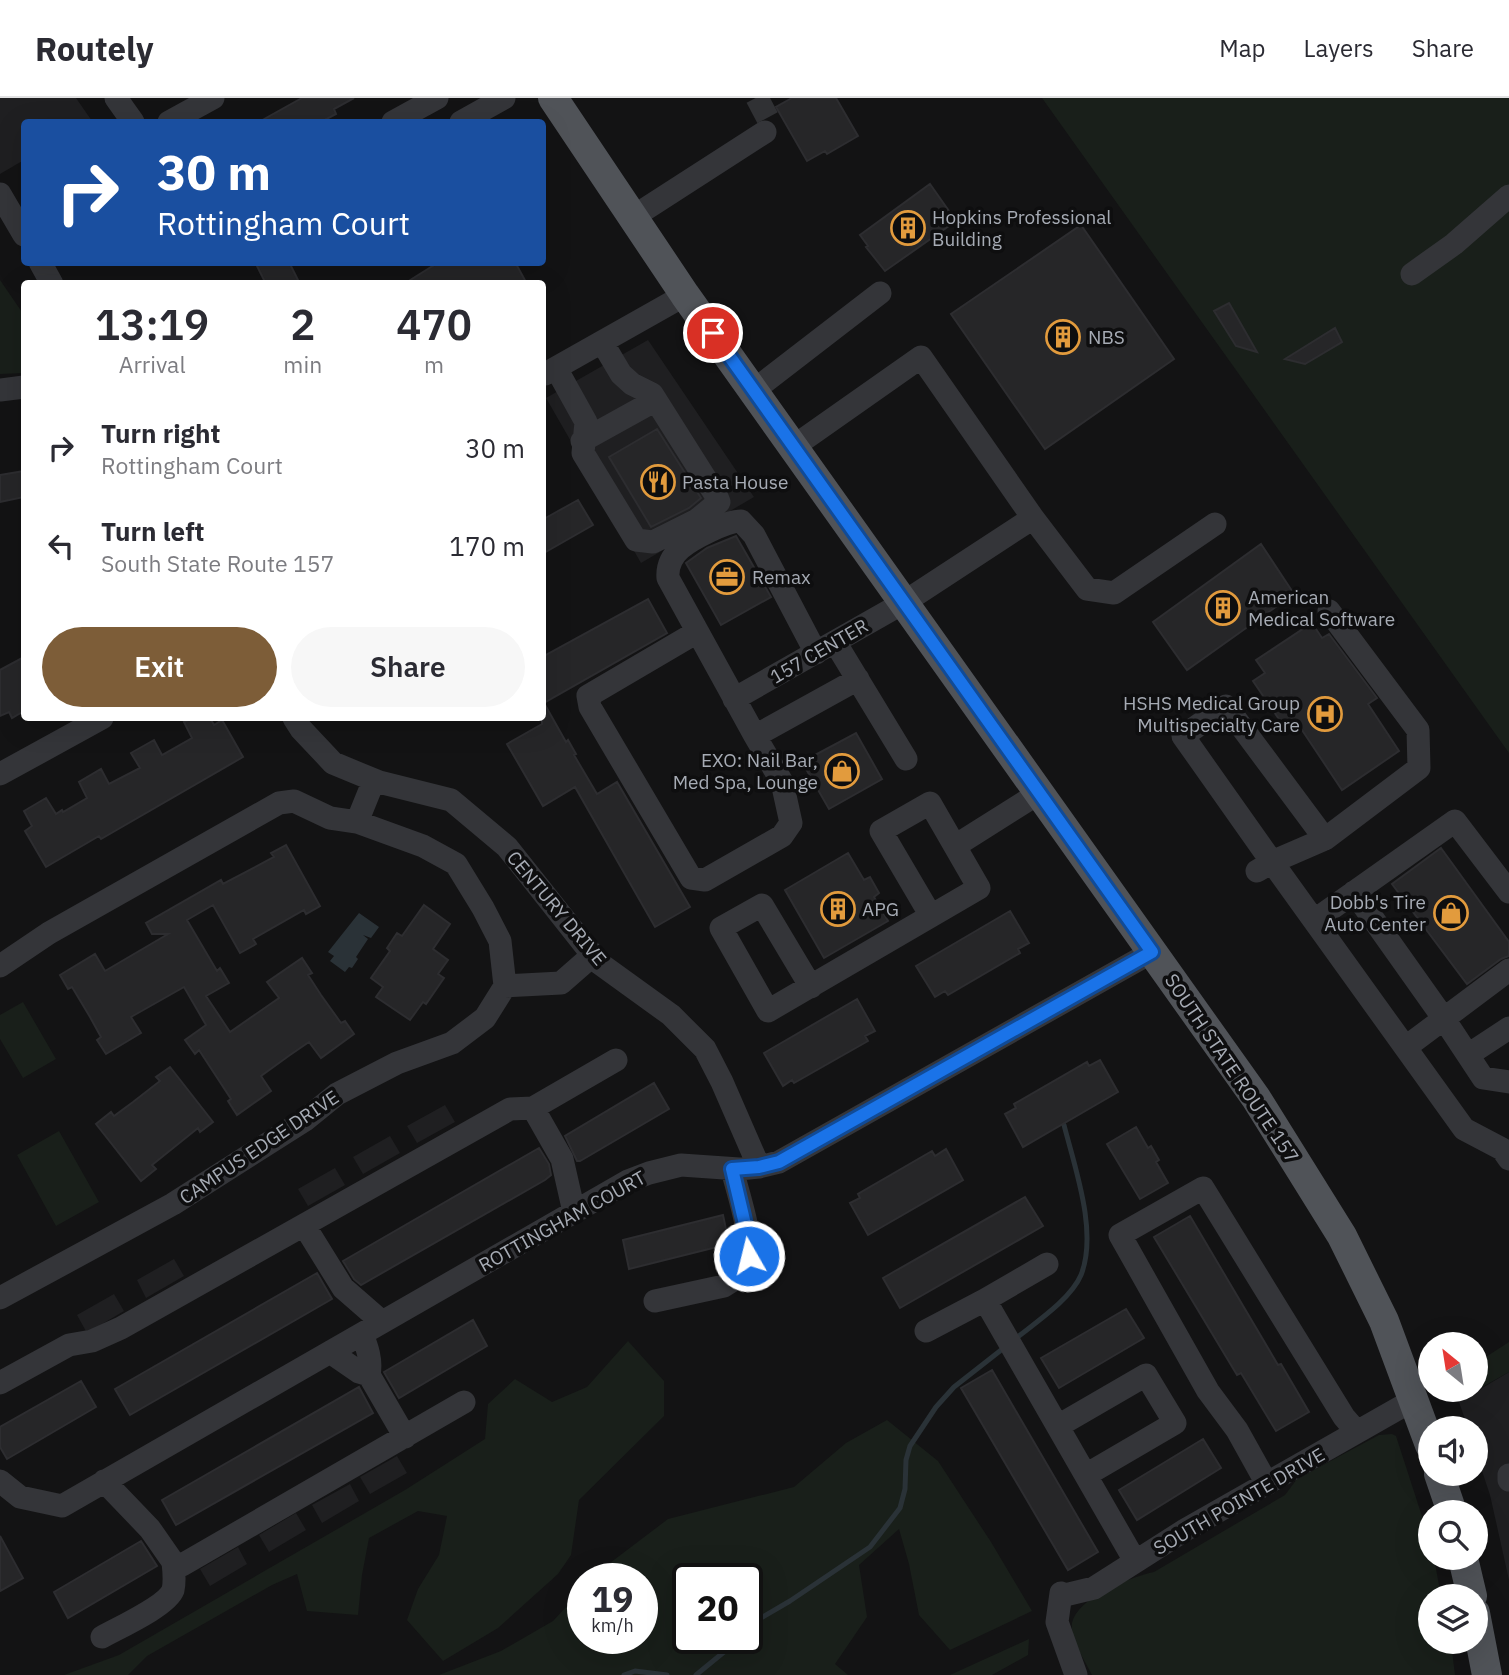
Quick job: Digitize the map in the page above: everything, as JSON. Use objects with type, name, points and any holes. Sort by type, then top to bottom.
[{"type":"main road","name":"SOUTH STATE ROUTE 157","points":[[553,98],[685,295],[1256,1097],[1342,1236],[1384,1321],[1421,1416]]},
{"type":"main road","points":[[1483,1654],[1487,1675]]},
{"type":"street","points":[[116,98],[131,119]]},
{"type":"street","points":[[172,119],[189,104],[213,98]]},
{"type":"street","points":[[398,119],[437,98]]},
{"type":"street","points":[[466,119],[504,98]]},
{"type":"street","points":[[633,217],[765,132]]},
{"type":"street","points":[[1412,274],[1454,244],[1509,196]]},
{"type":"street","points":[[9,206],[21,229]]},
{"type":"street","points":[[753,391],[880,293]]},
{"type":"street","points":[[602,342],[621,374],[632,384],[652,394],[719,502],[697,520],[653,542],[636,540],[583,453],[582,441],[586,422],[549,372],[685,295]]},
{"type":"street","points":[[793,447],[921,357],[1033,518],[1087,589],[1114,593],[1215,524]]},
{"type":"street","points":[[0,390],[21,387]]},
{"type":"street","points":[[582,441],[656,400]]},
{"type":"street","name":"157 CENTER","points":[[734,699],[903,603],[1033,518]]},
{"type":"street","points":[[697,632],[588,696],[590,708],[694,880],[705,880],[782,836],[791,823],[782,782],[668,578],[671,560],[681,548],[731,521],[740,521],[747,525],[825,648],[858,679],[906,759]]},
{"type":"street","points":[[1264,866],[1325,839],[1419,768],[1418,730],[1329,611]]},
{"type":"street","points":[[755,736],[858,679]]},
{"type":"street","points":[[1325,839],[1226,706],[1183,736],[1264,866],[1315,920],[1464,1129],[1507,1151]]},
{"type":"street","points":[[0,774],[97,721]]},
{"type":"street","name":"CENTURY DRIVE","points":[[296,721],[333,763],[374,780],[451,800],[508,847],[599,963],[671,1015],[705,1049],[759,1167]]},
{"type":"street","points":[[357,822],[374,780]]},
{"type":"street","points":[[955,846],[1039,793]]},
{"type":"street","points":[[0,966],[50,933],[279,803],[294,801],[330,818],[357,822],[423,846],[456,864],[500,941],[505,986],[561,983],[593,955]]},
{"type":"street","points":[[811,986],[762,905],[721,928],[768,1011],[811,986],[931,916],[979,888],[930,803],[881,831],[931,916]]},
{"type":"street","points":[[1315,920],[1455,821],[1509,891]]},
{"type":"street","points":[[1354,892],[1483,1077],[1509,1082]]},
{"type":"street","name":"ROTTINGHAM COURT","points":[[0,1481],[20,1497],[62,1506],[628,1181],[649,1172],[681,1165],[732,1169],[779,1162],[1152,952]]},
{"type":"street","points":[[1406,1047],[1509,970]]},
{"type":"street","name":"CAMPUS EDGE DRIVE","points":[[0,1298],[173,1204],[294,1127],[337,1094],[397,1063],[452,1043],[485,1018],[505,986]]},
{"type":"street","points":[[1468,1055],[1509,1028]]},
{"type":"street","points":[[0,1383],[69,1345],[92,1341],[121,1328],[510,1110],[533,1108],[616,1060]]},
{"type":"street","points":[[533,1108],[562,1159],[574,1212]]},
{"type":"street","points":[[655,1301],[724,1286],[734,1281],[744,1270],[749,1256],[748,1237],[732,1169]]},
{"type":"street","points":[[1267,1484],[1237,1430],[1208,1391],[1120,1235],[1203,1188],[1344,1416],[1357,1432]]},
{"type":"street","points":[[304,1225],[343,1288],[372,1328],[369,1375]]},
{"type":"street","points":[[926,1331],[1047,1264]]},
{"type":"street","points":[[985,1300],[1135,1561]]},
{"type":"street","points":[[330,1352],[359,1372],[369,1375],[405,1437]]},
{"type":"street","points":[[1058,1426],[1146,1375],[1175,1423],[1086,1475]]},
{"type":"street","name":"SOUTH POINTE DRIVE","points":[[1076,1675],[1057,1622],[1061,1593],[1065,1595],[1094,1588],[1135,1561],[1415,1399]]},
{"type":"street","points":[[173,1562],[182,1565],[201,1555],[464,1402]]},
{"type":"street","points":[[1509,1475],[1509,1480]]},
{"type":"street","points":[[102,1637],[160,1604],[173,1590],[173,1562],[150,1529],[104,1481]]},
{"type":"shaded area","points":[[0,98],[76,98],[91,119],[21,119],[21,162],[0,174]]},
{"type":"shaded area","points":[[1042,98],[1509,98],[1509,753]]},
{"type":"shaded area","points":[[0,280],[21,311],[21,373],[0,374]]},
{"type":"shaded area","points":[[648,340],[754,497],[641,563],[546,398]]},
{"type":"shaded area","points":[[359,913],[379,927],[371,938],[363,935],[368,939],[352,968],[349,967],[345,972],[330,961],[334,956],[328,952]]},
{"type":"shaded area","points":[[23,1002],[56,1059],[23,1078],[0,1039],[0,1015]]},
{"type":"shaded area","points":[[445,1105],[455,1122],[417,1143],[407,1126]]},
{"type":"shaded area","points":[[59,1131],[99,1202],[56,1226],[17,1155]]},
{"type":"shaded area","points":[[390,1136],[400,1153],[363,1174],[353,1157]]},
{"type":"shaded area","points":[[335,1168],[345,1185],[308,1206],[298,1189]]},
{"type":"shaded area","points":[[174,1259],[184,1276],[146,1298],[137,1280]]},
{"type":"shaded area","points":[[114,1294],[124,1311],[87,1333],[77,1315]]},
{"type":"shaded area","points":[[628,1341],[664,1381],[664,1416],[579,1500],[571,1555],[558,1574],[498,1628],[443,1661],[407,1620],[418,1589],[439,1555],[447,1516],[418,1511],[369,1538],[358,1615],[307,1611],[297,1574],[272,1585],[147,1656],[128,1675],[64,1675],[119,1655],[405,1490],[485,1439],[488,1404],[515,1379],[552,1402],[587,1387]]},
{"type":"shaded area","points":[[1509,1342],[1509,1372],[1488,1384],[1488,1356]]},
{"type":"shaded area","points":[[1509,1372],[1509,1580],[1487,1486],[1488,1416],[1464,1416],[1459,1402],[1488,1402],[1488,1385]]},
{"type":"shaded area","points":[[887,1420],[938,1461],[1032,1611],[950,1650],[919,1615],[899,1529],[859,1565],[867,1617],[835,1664],[848,1675],[439,1675],[501,1651],[553,1621],[567,1606],[567,1654],[658,1654],[658,1563],[610,1563],[668,1519],[794,1487],[846,1443]]},
{"type":"shaded area","points":[[1379,1435],[1396,1436],[1418,1504],[1418,1570],[1436,1570],[1439,1584],[1418,1584],[1418,1654],[1452,1654],[1455,1675],[1092,1675],[1073,1635],[1074,1618],[1080,1609],[1117,1585],[1154,1572],[1285,1495],[1297,1479]]},
{"type":"shaded area","points":[[397,1456],[407,1473],[370,1494],[360,1477]]},
{"type":"shaded area","points":[[350,1484],[359,1501],[322,1523],[312,1505]]},
{"type":"shaded area","points":[[296,1513],[306,1530],[269,1552],[259,1535]]},
{"type":"shaded area","points":[[238,1547],[247,1564],[210,1586],[200,1569]]},
{"type":"shaded area","points":[[1029,1639],[1028,1655],[992,1675],[950,1675]]},
{"type":"building","points":[[302,98],[354,98],[334,109],[336,114],[327,119],[264,119]]},
{"type":"building","points":[[792,98],[836,98],[858,136],[827,154],[825,151],[807,161],[776,107]]},
{"type":"building","name":"Hopkins Professional Building","points":[[930,184],[956,221],[885,271],[860,235]]},
{"type":"building","name":"NBS","points":[[1081,225],[1174,359],[1045,449],[951,314]]},
{"type":"building","points":[[257,266],[291,266],[298,280],[264,280]]},
{"type":"building","points":[[433,266],[517,266],[525,280],[410,280]]},
{"type":"building","points":[[1229,303],[1257,352],[1236,346],[1214,311]]},
{"type":"building","points":[[1335,328],[1342,342],[1305,364],[1285,359]]},
{"type":"building","name":"Pasta House","points":[[657,429],[701,498],[689,508],[651,527],[609,457]]},
{"type":"building","points":[[21,472],[21,498],[0,502],[0,475]]},
{"type":"building","points":[[578,500],[593,525],[546,552],[546,518]]},
{"type":"building","name":"Remax","points":[[736,536],[771,597],[721,625],[686,563],[707,548]]},
{"type":"building","name":"American Medical Software","points":[[1261,544],[1294,594],[1187,670],[1153,622]]},
{"type":"building","points":[[648,599],[667,633],[546,702],[546,655]]},
{"type":"building","name":"HSHS Medical Group Multispecialty Care","points":[[1312,623],[1322,638],[1329,634],[1377,698],[1368,704],[1399,751],[1342,790],[1298,724],[1287,731],[1253,681],[1265,673],[1256,660]]},
{"type":"building","points":[[21,659],[21,713],[12,718],[9,712],[0,716],[0,670]]},
{"type":"building","points":[[546,707],[566,742],[568,740],[597,794],[617,782],[690,907],[655,927],[575,787],[543,806],[507,744],[542,724],[542,721],[546,721]]},
{"type":"building","points":[[212,721],[214,725],[223,721],[243,757],[101,839],[99,836],[46,867],[25,831],[32,826],[24,811],[46,798],[56,814],[62,810],[63,812],[87,798],[79,782],[101,769],[109,784],[140,768],[131,753],[154,740],[162,755],[192,738],[184,722]]},
{"type":"building","name":"EXO: Nail Bar, Med Spa, Lounge","points":[[856,733],[882,779],[829,809],[802,762]]},
{"type":"building","points":[[286,845],[320,906],[306,914],[304,910],[253,939],[256,944],[240,953],[213,905],[187,920],[217,971],[220,968],[229,983],[206,996],[230,1032],[279,998],[267,982],[302,958],[312,973],[308,975],[321,995],[341,1023],[345,1021],[354,1034],[321,1058],[309,1042],[290,1055],[261,1076],[271,1091],[237,1115],[228,1101],[231,1099],[199,1050],[195,1054],[185,1040],[206,1025],[184,987],[131,1017],[141,1033],[106,1054],[97,1040],[101,1037],[90,1017],[72,987],[68,989],[60,975],[95,954],[105,971],[168,934],[152,934],[146,923],[221,880],[223,884],[274,857],[271,853]]},
{"type":"building","name":"Dobb's Tire Auto Center","points":[[1441,848],[1509,942],[1509,956],[1467,984],[1392,884]]},
{"type":"building","name":"APG","points":[[848,853],[864,880],[870,877],[879,893],[874,897],[888,921],[824,958],[785,890]]},
{"type":"building","points":[[424,905],[450,924],[433,949],[448,960],[438,974],[444,978],[426,1004],[423,1002],[410,1020],[376,997],[383,987],[371,978],[390,951],[387,948],[397,933],[402,936]]},
{"type":"building","points":[[1010,911],[1029,943],[1018,949],[1020,953],[948,995],[945,991],[935,997],[916,966]]},
{"type":"building","points":[[857,999],[875,1031],[865,1036],[868,1041],[794,1083],[792,1080],[783,1086],[764,1053]]},
{"type":"building","points":[[1100,1060],[1118,1092],[1023,1147],[1005,1114],[1016,1108],[1014,1104],[1087,1062],[1089,1066]]},
{"type":"building","points":[[170,1067],[213,1122],[200,1132],[198,1128],[152,1165],[156,1169],[141,1181],[96,1124],[111,1112],[114,1116],[133,1102],[160,1081],[156,1077]]},
{"type":"building","points":[[654,1083],[669,1109],[577,1161],[565,1136]]},
{"type":"building","points":[[1136,1127],[1148,1148],[1151,1146],[1159,1160],[1156,1162],[1168,1183],[1140,1199],[1107,1144]]},
{"type":"building","points":[[539,1148],[549,1164],[551,1175],[545,1180],[361,1285],[354,1279],[343,1261]]},
{"type":"building","points":[[946,1149],[963,1180],[868,1235],[850,1203],[860,1198],[858,1194],[932,1151],[935,1156]]},
{"type":"building","points":[[1025,1197],[1043,1226],[900,1308],[883,1278]]},
{"type":"building","points":[[723,1215],[729,1244],[629,1269],[623,1240]]},
{"type":"building","points":[[1190,1216],[1278,1365],[1281,1364],[1309,1412],[1276,1431],[1241,1373],[1237,1375],[1154,1237]]},
{"type":"building","points":[[317,1273],[332,1299],[130,1415],[115,1389]]},
{"type":"building","points":[[1126,1309],[1144,1338],[1059,1388],[1041,1358]]},
{"type":"building","points":[[473,1320],[487,1346],[399,1398],[384,1372]]},
{"type":"building","points":[[992,1370],[1098,1552],[1068,1570],[961,1388]]},
{"type":"building","points":[[81,1381],[96,1407],[7,1459],[0,1447],[0,1427]]},
{"type":"building","points":[[359,1387],[373,1413],[176,1525],[162,1500]]},
{"type":"building","points":[[1203,1439],[1221,1468],[1137,1520],[1119,1490]]},
{"type":"building","points":[[0,1536],[23,1578],[0,1591]]},
{"type":"building","points":[[141,1541],[157,1566],[68,1618],[54,1592]]},
{"type":"waterway","points":[[1015,1339],[1069,1293],[1081,1275],[1086,1258],[1083,1200],[1064,1125]]},
{"type":"waterway","points":[[763,1617],[870,1547],[900,1508],[910,1446],[936,1407],[954,1387],[1005,1347]]},
{"type":"waterway","points":[[696,1675],[722,1654]]},
{"type":"waterway","points":[[624,1675],[635,1671],[667,1675]]},
{"type":"tunnel","points":[[752,113],[780,98]]},
{"type":"place","name":"Hopkins Professional Building","points":[[908,228]]},
{"type":"place","name":"NBS","points":[[1063,337]]},
{"type":"place","name":"Pasta House","points":[[658,482]]},
{"type":"place","name":"Remax","points":[[727,577]]},
{"type":"place","name":"American Medical Software","points":[[1223,608]]},
{"type":"place","name":"HSHS Medical Group Multispecialty Care","points":[[1325,714]]},
{"type":"place","name":"EXO: Nail Bar, Med Spa, Lounge","points":[[842,771]]},
{"type":"place","name":"APG","points":[[838,909]]},
{"type":"place","name":"Dobb's Tire Auto Center","points":[[1451,913]]},
{"type":"route","points":[[713,333],[1152,952],[779,1162],[732,1169],[748,1237],[749,1256]]}]
